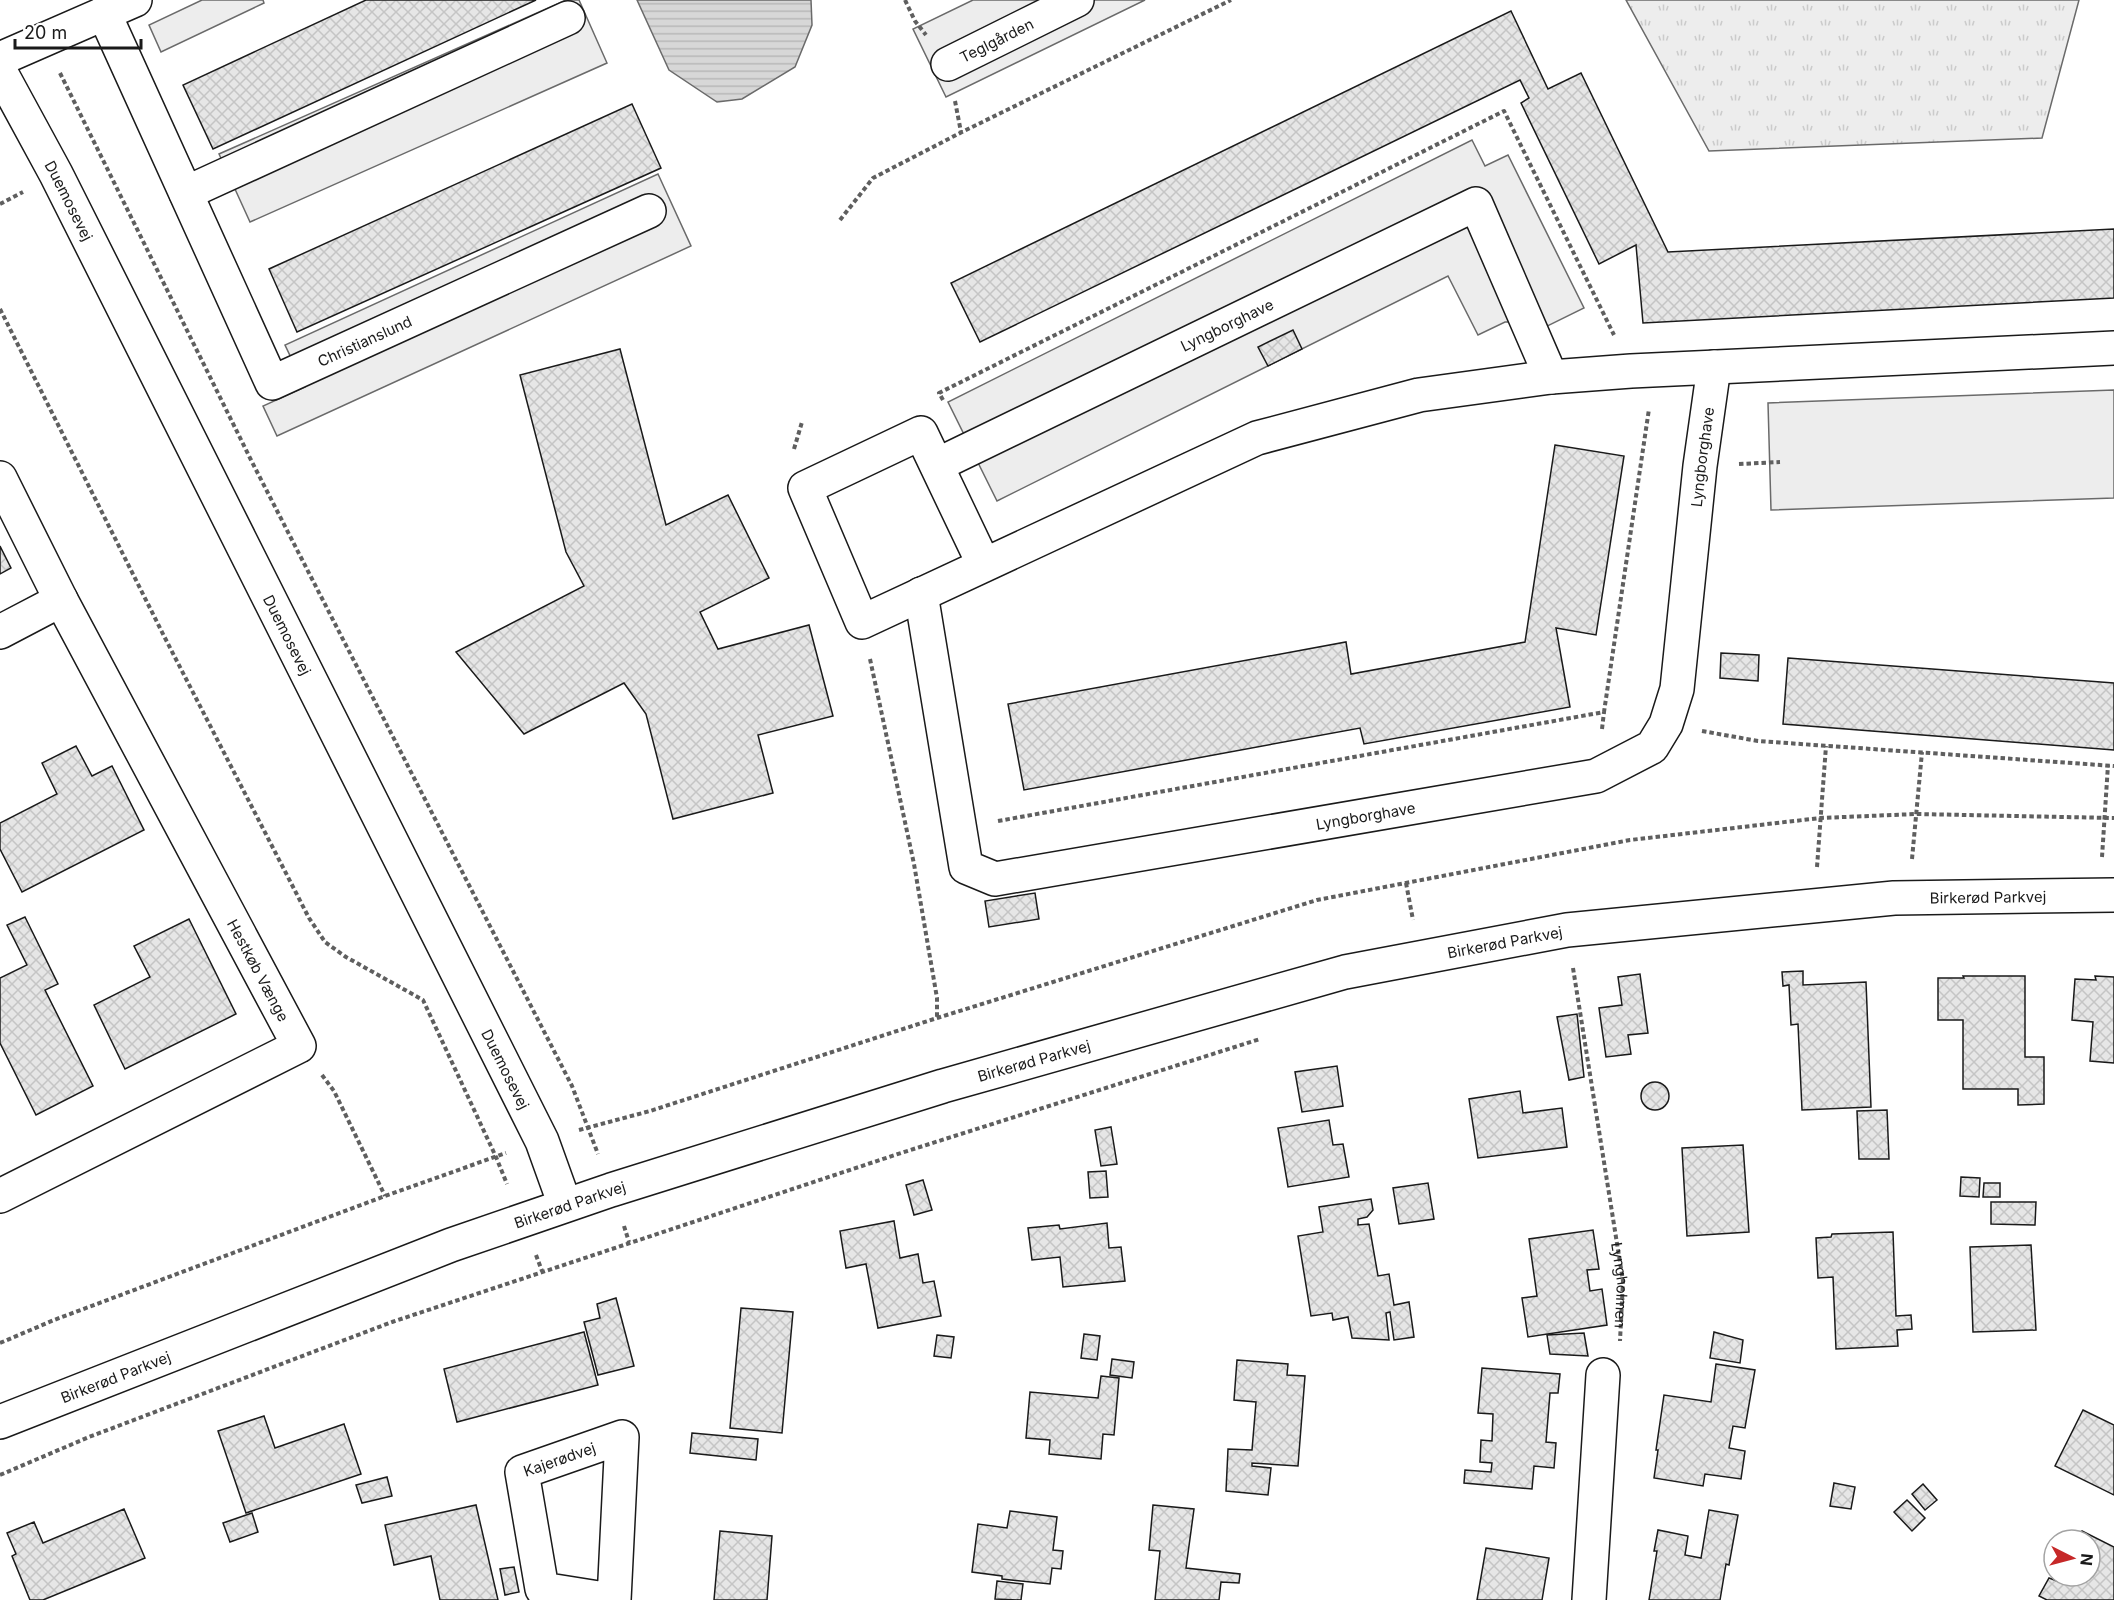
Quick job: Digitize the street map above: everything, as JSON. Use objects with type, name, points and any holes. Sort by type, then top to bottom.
[{"type":"street","points":[[0,59],[135,0]]},
{"type":"street","name":"Teglgården","points":[[948,64],[1077,0]]},
{"type":"street","name":"Christianslund","points":[[104,13],[272,383],[649,211]]},
{"type":"street","points":[[186,193],[568,18]]},
{"type":"street","name":"Duemosevej","points":[[0,71],[56,174],[542,1141],[565,1205]]},
{"type":"street","name":"Lyngborghave","points":[[937,465],[1476,204],[1551,377]]},
{"type":"street","points":[[984,565],[921,433],[805,488],[862,622],[1257,438],[1419,394],[1551,377],[1655,370],[2114,348]]},
{"type":"street","name":"Lyngborghave","points":[[921,594],[966,867],[995,879],[1596,776],[1652,747],[1666,724],[1677,688],[1700,466],[1713,367]]},
{"type":"street","name":"Hestkøb Vænge","points":[[0,478],[62,600],[299,1046]]},
{"type":"street","points":[[0,632],[62,600]]},
{"type":"street","name":"Birkerød Parkvej","points":[[0,1422],[451,1245],[565,1205],[943,1086],[1345,972],[1567,930],[1909,898],[2106,895]]},
{"type":"street","points":[[0,1196],[299,1046]]},
{"type":"street","points":[[1589,1600],[1603,1375]]},
{"type":"street","name":"Kajerødvej","points":[[621,1437],[613,1600],[542,1589],[522,1472],[621,1437]]},
{"type":"path","points":[[840,220],[873,178],[1231,0]]},
{"type":"path","points":[[44,40],[251,460],[572,1086],[589,1128],[650,1111],[937,1018],[1317,900],[1630,840],[1820,818],[1916,814],[2114,818]]},
{"type":"path","points":[[0,309],[309,918],[325,942],[346,957],[423,1000],[496,1157],[385,1196],[0,1342]]},
{"type":"path","points":[[960,828],[1604,712],[1655,370]]},
{"type":"path","points":[[862,622],[914,864],[937,998],[937,1018]]},
{"type":"path","points":[[1666,724],[1758,741],[2111,766],[2106,818],[2106,895]]},
{"type":"path","points":[[1814,906],[1826,746]]},
{"type":"path","points":[[1909,898],[1922,752]]},
{"type":"path","name":"Lyngholmen","points":[[1562,970],[1573,968],[1623,1281],[1619,1360],[1603,1375]]},
{"type":"path","points":[[0,1475],[89,1437],[392,1322],[901,1153],[1268,1037]]},
{"type":"path","points":[[299,1046],[334,1091],[385,1196]]},
{"type":"shaded area","points":[[202,0],[263,0],[264,3],[161,52],[149,25]]},
{"type":"shaded area","points":[[566,0],[579,0],[607,63],[250,222],[219,154]]},
{"type":"shaded area","points":[[637,0],[811,0],[812,25],[795,67],[742,99],[717,102],[669,70]]},
{"type":"shaded area","points":[[973,0],[1145,0],[946,97],[913,29]]},
{"type":"shaded area","points":[[1472,140],[1485,166],[1508,155],[1584,308],[1521,339],[1512,322],[1505,322],[1478,335],[1448,276],[997,501],[948,402]]},
{"type":"shaded area","points":[[658,174],[691,246],[277,436],[263,406],[305,387],[285,345]]},
{"type":"shaded area","points":[[2114,390],[2114,498],[1771,510],[1768,403]]},
{"type":"green space","points":[[1626,0],[2079,0],[2042,138],[1709,151]]},
{"type":"building","points":[[366,0],[536,0],[213,149],[183,85]]},
{"type":"building","points":[[1511,11],[1548,89],[1581,73],[1668,252],[2114,229],[2114,298],[1643,323],[1636,245],[1599,264],[1521,103],[1529,98],[1520,80],[980,342],[951,283]]},
{"type":"building","points":[[632,104],[661,168],[297,332],[269,269]]},
{"type":"building","points":[[1293,330],[1302,349],[1268,366],[1258,347]]},
{"type":"building","points":[[620,349],[666,525],[728,495],[769,578],[700,612],[718,649],[809,625],[833,716],[758,735],[773,793],[673,819],[646,714],[624,683],[524,734],[456,652],[584,586],[566,552],[520,375]]},
{"type":"building","points":[[1555,445],[1624,456],[1596,635],[1556,628],[1570,707],[1364,744],[1360,728],[1024,790],[1008,704],[1346,642],[1351,674],[1525,642]]},
{"type":"building","points":[[0,546],[11,568],[0,574]]},
{"type":"building","points":[[1721,653],[1759,655],[1758,681],[1720,678]]},
{"type":"building","points":[[1788,658],[2114,683],[2114,750],[1783,724]]},
{"type":"building","points":[[76,746],[92,776],[112,766],[144,830],[22,892],[0,849],[0,823],[57,794],[42,763]]},
{"type":"building","points":[[1035,893],[1039,919],[989,927],[985,901]]},
{"type":"building","points":[[25,917],[58,984],[45,990],[93,1086],[36,1115],[0,1043],[0,978],[27,965],[7,925]]},
{"type":"building","points":[[189,919],[236,1014],[125,1069],[94,1005],[150,977],[134,946]]},
{"type":"building","points":[[1803,971],[1803,985],[1866,982],[1871,1107],[1802,1110],[1798,1024],[1791,1025],[1789,985],[1783,986],[1782,972]]},
{"type":"building","points":[[1640,974],[1648,1033],[1628,1035],[1631,1054],[1606,1057],[1599,1008],[1622,1005],[1618,977]]},
{"type":"building","points":[[1963,976],[2025,976],[2025,1057],[2044,1057],[2044,1104],[2018,1105],[2018,1089],[1963,1089],[1963,1020],[1938,1020],[1938,978],[1964,978]]},
{"type":"building","points":[[2095,976],[2114,977],[2114,1063],[2090,1061],[2093,1022],[2072,1020],[2075,979],[2096,980]]},
{"type":"building","points":[[1577,1014],[1584,1077],[1569,1080],[1557,1017]]},
{"type":"building","points":[[1337,1066],[1343,1106],[1302,1112],[1295,1072]]},
{"type":"building","points":[[1655,1082],[1665,1086],[1669,1096],[1665,1106],[1655,1110],[1645,1106],[1641,1096],[1645,1086]]},
{"type":"building","points":[[1520,1091],[1523,1113],[1562,1108],[1567,1147],[1478,1158],[1469,1099]]},
{"type":"building","points":[[1887,1110],[1889,1159],[1859,1159],[1857,1111]]},
{"type":"building","points":[[1329,1120],[1333,1145],[1343,1144],[1349,1177],[1288,1187],[1278,1128]]},
{"type":"building","points":[[1111,1127],[1117,1164],[1101,1166],[1095,1130]]},
{"type":"building","points":[[1743,1145],[1749,1232],[1687,1236],[1682,1148]]},
{"type":"building","points":[[1106,1171],[1108,1197],[1090,1198],[1088,1172]]},
{"type":"building","points":[[1961,1177],[1980,1178],[1979,1197],[1960,1196]]},
{"type":"building","points":[[923,1180],[932,1210],[914,1215],[906,1185]]},
{"type":"building","points":[[1428,1183],[1434,1219],[1399,1224],[1393,1188]]},
{"type":"building","points":[[1984,1183],[2000,1183],[2000,1197],[1983,1197]]},
{"type":"building","points":[[1371,1199],[1373,1210],[1367,1217],[1358,1219],[1358,1225],[1369,1224],[1378,1276],[1389,1274],[1394,1305],[1409,1302],[1414,1337],[1394,1340],[1390,1312],[1386,1313],[1389,1340],[1352,1338],[1348,1317],[1333,1320],[1332,1313],[1311,1316],[1298,1236],[1323,1232],[1319,1207]]},
{"type":"building","points":[[1991,1202],[2036,1202],[2035,1225],[1991,1224]]},
{"type":"building","points":[[894,1221],[900,1258],[918,1254],[923,1283],[934,1281],[941,1316],[878,1328],[866,1264],[846,1268],[840,1231]]},
{"type":"building","points":[[1107,1223],[1109,1248],[1121,1247],[1125,1281],[1063,1287],[1060,1257],[1032,1260],[1028,1228],[1059,1225],[1060,1229]]},
{"type":"building","points":[[1593,1230],[1599,1269],[1587,1270],[1590,1291],[1602,1289],[1607,1325],[1528,1337],[1522,1298],[1537,1296],[1529,1239]]},
{"type":"building","points":[[1893,1232],[1896,1316],[1911,1315],[1912,1329],[1897,1330],[1898,1346],[1836,1349],[1833,1277],[1818,1278],[1816,1238],[1831,1237],[1832,1234]]},
{"type":"building","points":[[2031,1245],[2036,1330],[1973,1332],[1970,1247]]},
{"type":"building","points":[[616,1298],[634,1366],[598,1375],[584,1322],[600,1318],[597,1304]]},
{"type":"building","points":[[741,1308],[793,1312],[782,1433],[730,1428]]},
{"type":"building","points":[[584,1332],[598,1385],[457,1422],[444,1369]]},
{"type":"building","points":[[1714,1332],[1743,1340],[1740,1363],[1710,1358]]},
{"type":"building","points":[[1584,1333],[1588,1356],[1550,1354],[1547,1335]]},
{"type":"building","points":[[1084,1334],[1100,1336],[1097,1360],[1081,1358]]},
{"type":"building","points":[[937,1335],[954,1337],[951,1358],[934,1356]]},
{"type":"building","points":[[1112,1359],[1134,1362],[1132,1378],[1110,1375]]},
{"type":"building","points":[[1237,1360],[1288,1364],[1287,1375],[1305,1376],[1298,1466],[1252,1463],[1252,1466],[1271,1468],[1268,1495],[1226,1491],[1228,1449],[1252,1450],[1256,1402],[1234,1400]]},
{"type":"building","points":[[1716,1364],[1755,1370],[1745,1428],[1733,1426],[1729,1448],[1745,1451],[1741,1479],[1705,1474],[1703,1486],[1654,1478],[1664,1395],[1711,1402]]},
{"type":"building","points":[[1482,1368],[1560,1374],[1558,1393],[1550,1393],[1546,1442],[1556,1443],[1554,1468],[1534,1466],[1532,1489],[1464,1483],[1465,1470],[1491,1472],[1492,1463],[1480,1462],[1481,1440],[1492,1441],[1493,1414],[1478,1413]]},
{"type":"building","points":[[1101,1376],[1119,1378],[1114,1435],[1103,1434],[1101,1459],[1049,1454],[1050,1440],[1026,1438],[1030,1392],[1098,1398]]},
{"type":"building","points":[[2083,1410],[2114,1425],[2114,1495],[2055,1466]]},
{"type":"building","points":[[264,1416],[275,1448],[344,1424],[361,1474],[246,1513],[218,1431]]},
{"type":"building","points":[[692,1433],[758,1439],[756,1460],[690,1453]]},
{"type":"building","points":[[387,1477],[392,1496],[362,1503],[356,1485]]},
{"type":"building","points":[[1834,1483],[1855,1487],[1851,1509],[1830,1506]]},
{"type":"building","points":[[1923,1484],[1937,1500],[1925,1510],[1912,1494]]},
{"type":"building","points":[[1907,1500],[1925,1518],[1912,1531],[1894,1512]]},
{"type":"building","points":[[476,1505],[498,1600],[440,1600],[431,1556],[394,1565],[385,1525]]},
{"type":"building","points":[[1153,1505],[1194,1509],[1186,1568],[1240,1574],[1239,1583],[1221,1582],[1219,1600],[1155,1600],[1160,1551],[1149,1550]]},
{"type":"building","points":[[124,1509],[145,1558],[43,1600],[30,1600],[12,1556],[16,1554],[7,1533],[34,1522],[43,1543]]},
{"type":"building","points":[[1709,1510],[1738,1515],[1720,1600],[1649,1600],[1658,1530],[1688,1536],[1685,1555],[1701,1558]]},
{"type":"building","points":[[1010,1511],[1057,1517],[1053,1550],[1063,1551],[1061,1569],[1052,1568],[1050,1584],[1002,1579],[1002,1576],[972,1572],[978,1524],[1007,1528]]},
{"type":"building","points":[[252,1513],[258,1532],[230,1542],[223,1523]]},
{"type":"building","points":[[720,1531],[772,1536],[767,1600],[714,1600]]},
{"type":"building","points":[[2102,1541],[2114,1547],[2114,1600],[2047,1600],[2039,1596],[2043,1588],[2102,1588]]},
{"type":"building","points":[[1486,1548],[1549,1558],[1542,1600],[1477,1600]]},
{"type":"building","points":[[514,1567],[519,1592],[505,1595],[500,1569]]},
{"type":"building","points":[[997,1581],[1023,1584],[1021,1600],[995,1599]]}]
